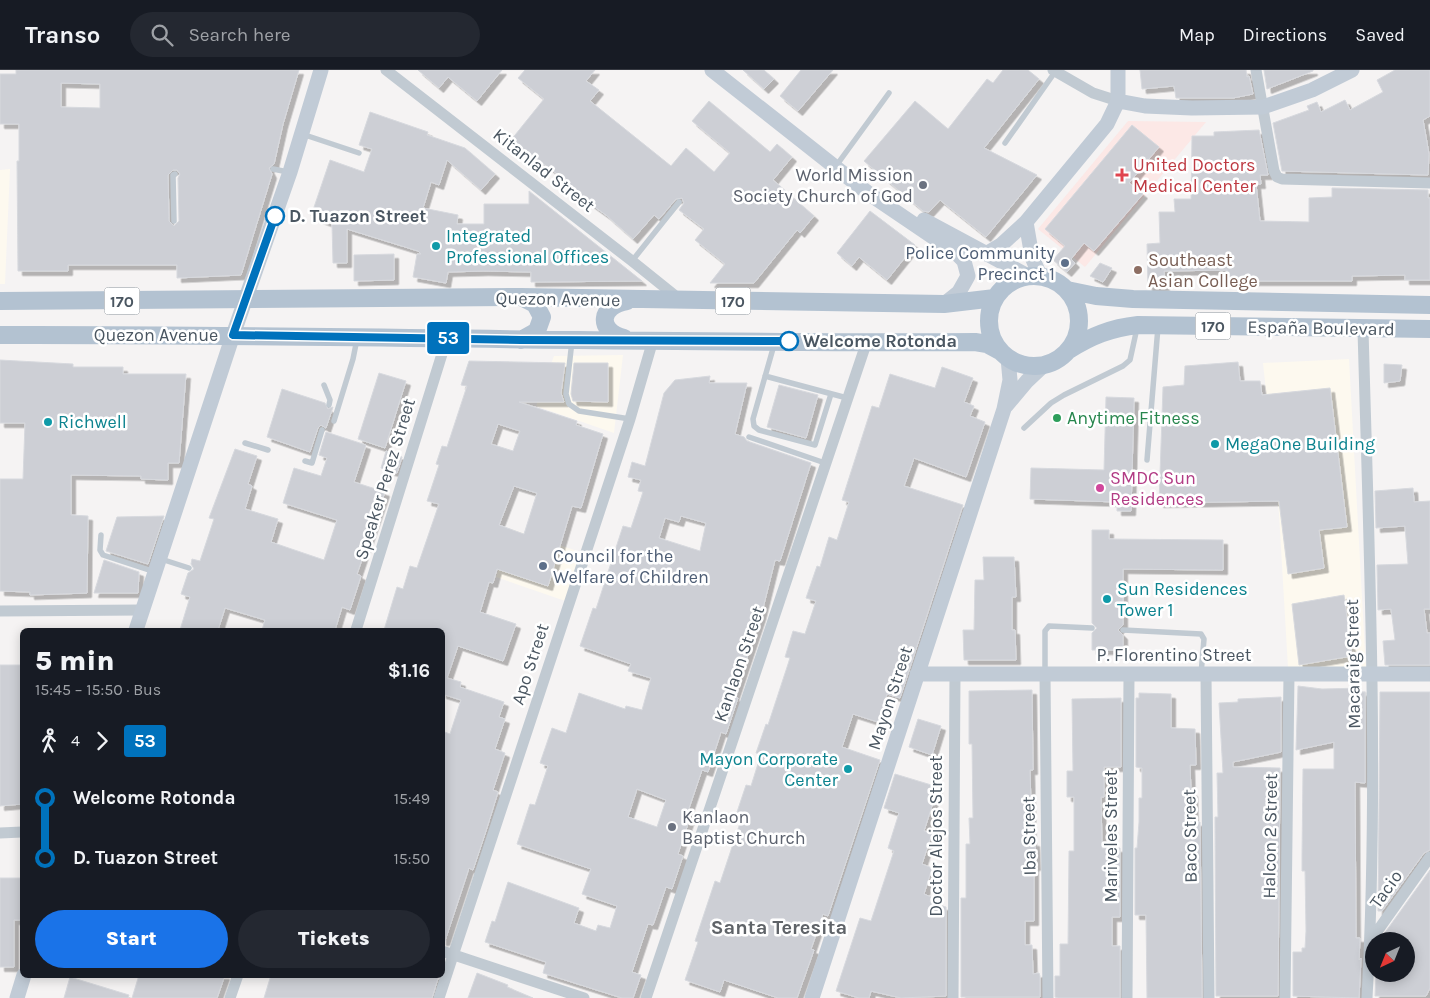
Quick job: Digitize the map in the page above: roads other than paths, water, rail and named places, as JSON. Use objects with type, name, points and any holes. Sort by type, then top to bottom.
[{"type":"main road","name":"170","points":[[1034,276],[1050,279],[1067,290]]},
{"type":"main road","points":[[1004,354],[990,331],[989,320],[995,298],[1011,282],[1034,276]]},
{"type":"main road","points":[[1067,290],[1073,299],[1079,320],[1077,335],[1068,350]]},
{"type":"main road","name":"España Boulevard","points":[[1067,290],[1096,296],[1134,298],[1430,305]]},
{"type":"main road","name":"Quezon Avenue","points":[[0,301],[244,301],[521,297],[944,304],[995,298]]},
{"type":"main road","points":[[521,297],[535,304],[542,318],[537,331],[521,340]]},
{"type":"main road","points":[[630,300],[612,307],[606,313],[604,321],[612,334],[632,340]]},
{"type":"main road","name":"España Boulevard","points":[[1068,350],[1092,336],[1114,328],[1138,325],[1430,330]]},
{"type":"main road","name":"Quezon Avenue","points":[[0,335],[233,335],[521,340],[975,342],[987,344],[1004,354]]},
{"type":"main road","name":"170","points":[[1004,354],[1024,365],[1044,365],[1057,360],[1068,350]]},
{"type":"street","points":[[137,628],[244,301],[290,172],[321,70]]},
{"type":"street","name":"Kitanlad Street","points":[[386,70],[632,261],[673,294],[678,301]]},
{"type":"street","points":[[712,70],[868,193],[946,245],[964,261],[968,276],[965,284],[944,304]]},
{"type":"street","points":[[986,254],[1001,245],[1026,222],[1106,124],[1118,101],[1118,70]]},
{"type":"street","points":[[1256,70],[1274,172],[1277,177],[1282,179],[1430,183]]},
{"type":"street","points":[[1054,71],[1093,93],[1118,101],[1145,106],[1192,108],[1263,107],[1312,90],[1352,70]]},
{"type":"street","points":[[868,193],[932,224],[986,254],[1034,276]]},
{"type":"street","points":[[1026,222],[1034,276]]},
{"type":"street","name":"Macaraig Street","points":[[1363,329],[1372,674],[1371,932]]},
{"type":"street","name":"Speaker Perez Street","points":[[357,628],[447,338]]},
{"type":"street","name":"Apo Street","points":[[447,953],[630,418],[653,340]]},
{"type":"street","name":"Kanlaon Street","points":[[646,998],[867,341]]},
{"type":"street","name":"Mayon Street","points":[[812,998],[1004,409],[1010,380],[1004,354]]},
{"type":"street","name":"Mayon Street","points":[[1004,409],[1027,381],[1044,365]]},
{"type":"street","points":[[0,611],[142,610]]},
{"type":"street","name":"P. Florentino Street","points":[[917,674],[1042,672],[1129,674],[1430,674]]},
{"type":"street","name":"Iba Street","points":[[1042,672],[1048,998]]},
{"type":"street","name":"Doctor Alejos Street","points":[[953,998],[955,674]]},
{"type":"street","name":"Mariveles Street","points":[[1127,998],[1129,674]]},
{"type":"street","name":"Baco Street","points":[[1203,674],[1209,998]]},
{"type":"street","name":"Halcon 2 Street","points":[[1285,998],[1289,674]]},
{"type":"street","points":[[0,833],[20,832]]},
{"type":"street","name":"Tacio","points":[[1377,932],[1430,857]]},
{"type":"street","points":[[447,953],[584,998]]},
{"type":"street","points":[[17,998],[23,978]]},
{"type":"street","points":[[230,998],[237,978]]},
{"type":"street","name":"Apo Street","points":[[439,998],[443,978]]},
{"type":"street","name":"Macaraig Street","points":[[1368,998],[1369,982]]},
{"type":"lane","points":[[1005,143],[1054,71]]},
{"type":"lane","points":[[835,167],[889,93]]},
{"type":"lane","points":[[302,134],[359,153]]},
{"type":"lane","points":[[273,169],[290,172]]},
{"type":"lane","points":[[174,221],[173,175],[175,174]]},
{"type":"lane","points":[[632,261],[679,202]]},
{"type":"lane","points":[[1024,428],[1051,403],[1064,394],[1123,366],[1130,360],[1138,325]]},
{"type":"lane","points":[[1147,460],[1158,325]]},
{"type":"lane","points":[[334,421],[353,359],[357,337]]},
{"type":"lane","points":[[572,339],[566,394],[569,404],[578,411],[630,418]]},
{"type":"lane","points":[[776,341],[753,419],[754,426],[759,430],[812,446],[816,443],[831,394]]},
{"type":"lane","points":[[765,376],[847,398]]},
{"type":"lane","points":[[324,385],[330,400],[329,405]]},
{"type":"lane","points":[[305,461],[312,463],[322,430]]},
{"type":"lane","points":[[749,437],[825,463]]},
{"type":"lane","points":[[245,443],[268,450]]},
{"type":"lane","points":[[100,535],[100,550],[103,555],[157,565],[190,568]]},
{"type":"lane","points":[[1042,672],[1044,631],[1049,626],[1092,628]]},
{"type":"lane","points":[[1123,630],[1201,634],[1204,639],[1203,674]]},
{"type":"place","name":"United Doctors Medical Center","points":[[1122,175]]},
{"type":"place","name":"World Mission Society Church of God","points":[[923,185]]},
{"type":"place","name":"D. Tuazon Street","points":[[275,216]]},
{"type":"place","name":"Integrated Professional Offices","points":[[436,246]]},
{"type":"place","name":"Police Community Precinct 1","points":[[1065,263]]},
{"type":"place","name":"Southeast Asian College","points":[[1138,270]]},
{"type":"place","name":"Welcome Rotonda","points":[[789,341]]},
{"type":"place","name":"Anytime Fitness","points":[[1057,418]]},
{"type":"place","name":"Richwell","points":[[48,422]]},
{"type":"place","name":"MegaOne Building","points":[[1215,444]]},
{"type":"place","name":"SMDC Sun Residences","points":[[1100,488]]},
{"type":"place","name":"Council for the Welfare of Children","points":[[543,566]]},
{"type":"place","name":"Sun Residences Tower 1","points":[[1107,599]]},
{"type":"place","name":"Mayon Corporate Center","points":[[848,769]]},
{"type":"place","name":"Kanlaon Baptist Church","points":[[672,827]]},
{"type":"district","name":"Santa Teresita","points":[[779,927]]}]
